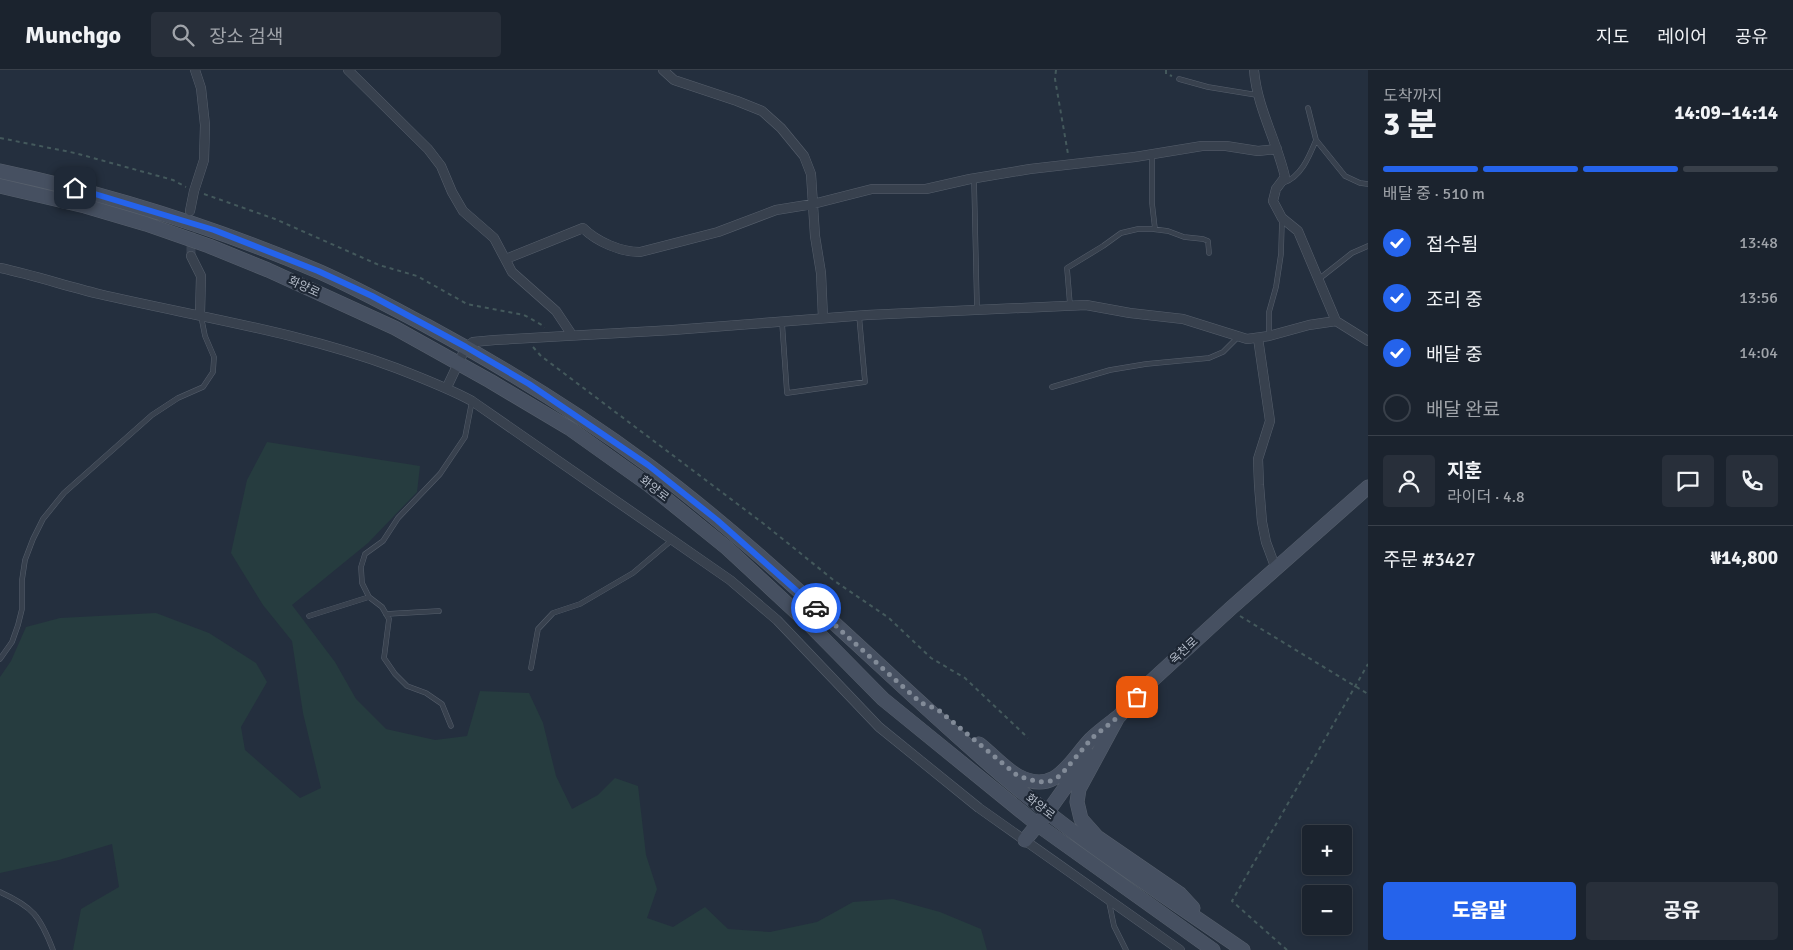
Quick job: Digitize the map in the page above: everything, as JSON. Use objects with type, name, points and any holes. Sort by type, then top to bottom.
[{"type":"main road","name":"화양로","points":[[0,171],[92,192],[214,230],[318,271],[372,296],[529,384],[648,465],[717,520],[991,766],[1047,813],[1243,950]]},
{"type":"main road","name":"화양로","points":[[0,186],[94,208],[146,224],[209,246],[268,270],[394,328],[458,363],[568,428],[663,496],[755,572],[883,698],[1038,825],[1213,950]]},
{"type":"main road","name":"옥천로","points":[[1025,840],[1047,813],[1092,749],[1146,686],[1230,608],[1368,487]]},
{"type":"main road","points":[[921,703],[937,709],[1018,776],[1038,782],[1050,781],[1060,776],[1092,738],[1118,717]]},
{"type":"main road","points":[[1118,717],[1079,789],[1077,802],[1081,820],[1097,836],[1180,894],[1210,927]]},
{"type":"street","points":[[190,211],[204,160],[205,125],[201,88],[195,70]]},
{"type":"street","points":[[348,70],[428,149],[441,166],[462,210],[494,238],[512,272],[556,311],[572,335]]},
{"type":"street","points":[[663,70],[674,80],[762,111],[780,128],[804,156],[811,174],[815,236],[821,273],[823,318]]},
{"type":"street","points":[[1254,70],[1259,95],[1285,178],[1276,189],[1273,200],[1282,218],[1298,231],[1336,321],[1368,342]]},
{"type":"street","points":[[506,259],[583,228],[602,241],[629,252],[640,252],[718,232],[776,210],[813,204],[872,189],[926,189],[974,178],[1030,169],[1070,166],[1202,146],[1226,146],[1258,151],[1277,150]]},
{"type":"street","points":[[191,256],[201,276],[200,314]]},
{"type":"street","points":[[0,268],[97,294],[200,314],[295,337],[370,359],[447,387],[472,401],[730,580],[777,620],[879,728],[979,808],[1180,950]]},
{"type":"street","points":[[447,387],[466,347],[473,342],[525,338],[673,330],[859,315],[1070,305],[1086,305],[1130,313],[1183,319],[1247,339],[1270,336],[1309,325],[1336,321]]},
{"type":"street","points":[[1258,338],[1270,421],[1258,459],[1259,485],[1262,522],[1266,542],[1276,569]]},
{"type":"lane","points":[[1178,79],[1208,87],[1259,95]]},
{"type":"lane","points":[[1308,108],[1316,140],[1345,176],[1368,184]]},
{"type":"lane","points":[[1280,184],[1292,180],[1307,160],[1316,140]]},
{"type":"lane","points":[[1152,154],[1152,203],[1156,230]]},
{"type":"lane","points":[[974,178],[977,309]]},
{"type":"lane","points":[[1270,336],[1269,312],[1276,287],[1281,254],[1282,218]]},
{"type":"lane","points":[[1070,305],[1067,268],[1121,233],[1138,229],[1168,231],[1184,237],[1202,239],[1208,242],[1209,253]]},
{"type":"lane","points":[[1319,279],[1352,253],[1368,246]]},
{"type":"lane","points":[[0,658],[12,642],[18,625],[22,609],[22,580],[25,560],[43,519],[64,494],[152,415],[178,398],[203,387],[213,372],[214,357],[205,336],[200,314]]},
{"type":"lane","points":[[782,321],[788,393],[865,382],[859,315]]},
{"type":"lane","points":[[1052,387],[1110,370],[1146,364],[1209,358],[1223,352],[1239,336]]},
{"type":"lane","points":[[451,726],[442,704],[426,693],[406,686],[384,658],[389,619],[382,606],[369,597],[362,583],[361,566],[365,554],[383,541],[398,518],[440,474],[465,437],[472,401]]},
{"type":"lane","points":[[531,668],[538,629],[554,613],[580,604],[625,577],[672,540]]},
{"type":"lane","points":[[309,616],[369,597]]},
{"type":"lane","points":[[386,614],[439,611]]},
{"type":"lane","points":[[0,892],[31,909],[43,925],[53,950]]},
{"type":"lane","points":[[1109,900],[1114,926],[1126,950]]},
{"type":"path","points":[[1056,70],[1054,79],[1070,166]]},
{"type":"path","points":[[1166,70],[1166,74],[1178,79]]},
{"type":"path","points":[[0,138],[75,153],[173,180],[194,191],[275,219],[379,265],[417,276],[467,304],[524,315],[542,325],[549,337]]},
{"type":"path","points":[[525,338],[541,356],[764,524],[836,582],[889,618],[931,658],[966,678],[1028,738]]},
{"type":"path","points":[[1230,608],[1251,624],[1368,694]]},
{"type":"path","points":[[1287,950],[1232,901],[1368,664]]},
{"type":"green space","points":[[267,442],[420,466],[417,492],[368,543],[292,605],[335,662],[356,699],[386,729],[435,740],[467,736],[480,691],[529,693],[543,723],[556,776],[572,809],[598,795],[615,778],[638,786],[646,855],[657,889],[647,918],[673,927],[705,907],[728,929],[770,932],[817,922],[853,902],[893,899],[940,912],[981,929],[987,950],[73,950],[81,909],[119,887],[112,844],[59,860],[0,873],[0,677],[11,661],[26,627],[60,618],[156,613],[209,633],[256,663],[267,682],[241,727],[245,750],[300,798],[321,788],[303,713],[292,641],[263,605],[231,553],[247,480]]},
{"type":"tunnel","points":[[191,219],[191,256]]},
{"type":"way so far","points":[[816,608],[921,703],[937,709],[1018,776],[1038,782],[1050,781],[1060,776],[1092,738],[1118,717],[1137,697]]},
{"type":"route","points":[[75,188],[214,230],[318,271],[372,296],[466,347],[529,384],[648,465],[717,520],[816,608]]}]
